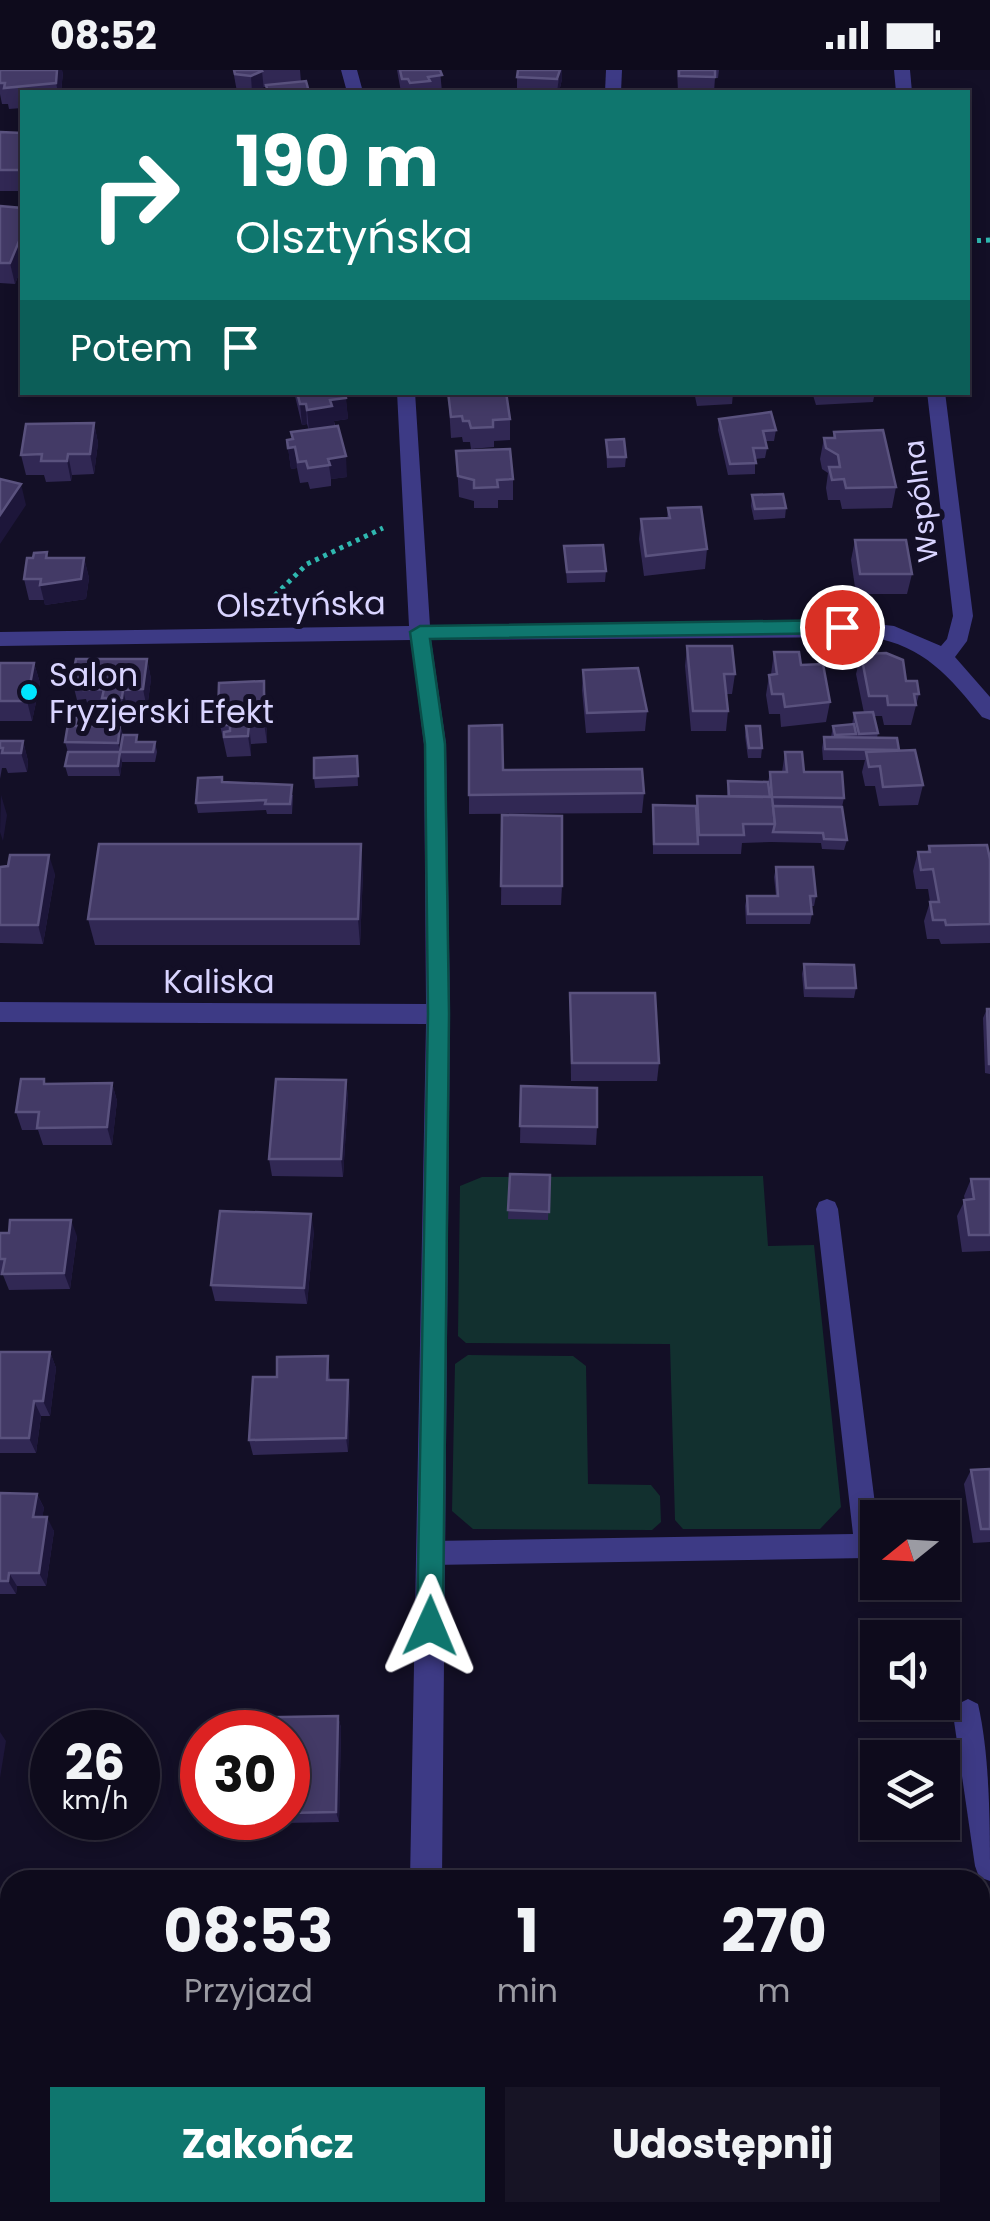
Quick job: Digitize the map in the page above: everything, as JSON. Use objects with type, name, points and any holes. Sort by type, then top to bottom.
[{"type":"street","points":[[406,395],[420,632],[435,744],[438,1014],[426,1870]]},
{"type":"street","name":"Wspólna","points":[[936,395],[963,616]]},
{"type":"street","points":[[944,656],[957,641],[963,616],[990,616]]},
{"type":"street","name":"Olsztyńska","points":[[0,639],[842,627],[887,631],[932,647],[990,712]]},
{"type":"street","name":"Kaliska","points":[[0,1012],[438,1014]]},
{"type":"street","points":[[968,1714],[990,1866]]},
{"type":"lane","points":[[431,1553],[867,1546],[827,1209]]},
{"type":"path","points":[[259,618],[262,606],[307,564],[384,527]]},
{"type":"green space","points":[[763,1176],[768,1246],[814,1245],[841,1507],[820,1529],[683,1529],[675,1520],[670,1344],[466,1343],[458,1336],[460,1186],[482,1177]]},
{"type":"green space","points":[[468,1355],[573,1356],[586,1366],[588,1484],[651,1485],[660,1496],[661,1522],[652,1530],[473,1529],[452,1511],[455,1364]]},
{"type":"building","points":[[0,70],[57,70],[56,83],[4,88]]},
{"type":"building","points":[[234,70],[262,71],[251,76],[235,74]]},
{"type":"building","points":[[400,70],[440,70],[442,75],[410,83],[402,79]]},
{"type":"building","points":[[518,70],[560,70],[557,79],[517,77]]},
{"type":"building","points":[[679,70],[715,70],[715,77],[679,76]]},
{"type":"building","points":[[306,81],[308,90],[267,90],[266,85]]},
{"type":"building","points":[[0,132],[20,133],[20,170],[0,170]]},
{"type":"building","points":[[0,206],[20,208],[20,239],[10,263],[0,263]]},
{"type":"building","points":[[298,395],[346,398],[330,400],[332,406],[307,410],[306,404],[300,404]]},
{"type":"building","points":[[448,395],[506,395],[510,419],[493,420],[493,427],[471,428],[462,416],[451,417]]},
{"type":"building","points":[[771,412],[776,430],[763,431],[767,448],[753,448],[756,463],[730,464],[719,419]]},
{"type":"building","points":[[94,423],[90,454],[68,454],[67,461],[41,461],[42,454],[21,455],[26,424]]},
{"type":"building","points":[[338,426],[346,456],[328,459],[330,465],[308,468],[306,461],[298,462],[295,447],[288,448],[287,440],[293,439],[291,432]]},
{"type":"building","points":[[883,430],[896,487],[846,488],[844,479],[832,480],[829,467],[840,467],[838,455],[826,448],[824,438],[835,438],[834,432]]},
{"type":"building","points":[[624,439],[626,457],[608,457],[606,440]]},
{"type":"building","points":[[510,449],[513,479],[497,480],[498,487],[474,488],[474,480],[458,476],[456,451]]},
{"type":"building","points":[[0,479],[21,484],[0,515]]},
{"type":"building","points":[[783,494],[786,508],[755,509],[752,495]]},
{"type":"building","points":[[701,507],[707,549],[646,556],[641,519],[670,518],[668,508]]},
{"type":"building","points":[[855,540],[906,540],[912,574],[860,574]]},
{"type":"building","points":[[603,545],[606,571],[567,572],[564,546]]},
{"type":"building","points":[[47,552],[46,558],[84,558],[81,579],[40,585],[41,579],[24,579],[27,558]]},
{"type":"building","points":[[687,646],[732,646],[735,674],[724,674],[728,711],[693,711]]},
{"type":"building","points":[[774,652],[799,652],[801,665],[823,664],[830,702],[785,707],[783,694],[772,694],[769,675],[777,674]]},
{"type":"building","points":[[886,653],[903,660],[906,681],[917,681],[916,705],[888,705],[887,696],[869,696],[861,654]]},
{"type":"building","points":[[76,659],[147,659],[143,689],[123,690],[122,698],[102,698],[104,689],[84,690],[86,679],[72,680]]},
{"type":"building","points":[[0,663],[34,663],[27,701],[0,701]]},
{"type":"building","points":[[638,668],[647,711],[587,713],[583,670]]},
{"type":"building","points":[[264,681],[264,723],[249,724],[248,736],[224,737],[230,725],[224,725],[224,716],[218,716],[219,683]]},
{"type":"building","points":[[873,712],[878,733],[859,734],[854,713]]},
{"type":"building","points":[[69,718],[77,718],[75,726],[94,726],[95,719],[110,719],[109,725],[120,725],[118,743],[65,742]]},
{"type":"building","points":[[854,724],[856,734],[835,735],[833,726]]},
{"type":"building","points":[[502,725],[503,770],[642,769],[644,793],[469,795],[469,726]]},
{"type":"building","points":[[746,726],[760,726],[762,748],[749,748]]},
{"type":"building","points":[[123,735],[137,735],[136,742],[155,742],[153,752],[120,752]]},
{"type":"building","points":[[824,737],[897,738],[899,750],[825,749]]},
{"type":"building","points":[[0,741],[23,741],[21,753],[2,753]]},
{"type":"building","points":[[915,750],[923,785],[883,787],[880,766],[869,767],[866,752]]},
{"type":"building","points":[[68,752],[120,752],[118,766],[65,766]]},
{"type":"building","points":[[785,752],[802,752],[804,772],[842,772],[844,798],[772,797],[770,772],[787,772]]},
{"type":"building","points":[[357,756],[358,776],[314,778],[314,758]]},
{"type":"building","points":[[222,777],[222,782],[292,785],[290,804],[265,804],[266,800],[196,803],[198,778]]},
{"type":"building","points":[[728,781],[768,782],[770,797],[729,796]]},
{"type":"building","points":[[697,796],[772,797],[775,824],[743,824],[744,835],[699,835]]},
{"type":"building","points":[[653,805],[696,806],[698,844],[654,844]]},
{"type":"building","points":[[773,806],[842,807],[847,840],[824,839],[823,833],[773,832]]},
{"type":"building","points":[[502,815],[562,816],[562,886],[501,886]]},
{"type":"building","points":[[99,844],[361,844],[358,919],[88,919]]},
{"type":"building","points":[[987,845],[990,924],[946,925],[945,920],[933,920],[930,902],[939,902],[933,869],[921,870],[918,852],[930,852],[929,846]]},
{"type":"building","points":[[10,855],[49,855],[38,925],[0,925],[0,867],[8,866]]},
{"type":"building","points":[[776,867],[813,867],[816,896],[810,896],[812,914],[748,914],[747,896],[778,896]]},
{"type":"building","points":[[804,964],[854,965],[856,988],[806,988]]},
{"type":"building","points":[[570,993],[655,993],[659,1063],[572,1063]]},
{"type":"building","points":[[990,1009],[990,1064],[989,1064]]},
{"type":"building","points":[[21,1079],[44,1079],[44,1084],[112,1083],[107,1127],[37,1128],[39,1112],[16,1112]]},
{"type":"building","points":[[276,1079],[346,1080],[341,1159],[269,1159]]},
{"type":"building","points":[[521,1086],[597,1088],[597,1127],[520,1126]]},
{"type":"building","points":[[510,1174],[550,1175],[549,1212],[508,1210]]},
{"type":"building","points":[[971,1179],[990,1179],[990,1235],[969,1235],[964,1200],[974,1199]]},
{"type":"building","points":[[220,1211],[311,1214],[304,1288],[211,1285]]},
{"type":"building","points":[[10,1220],[71,1220],[64,1273],[2,1274],[5,1259],[0,1259],[0,1233],[9,1233]]},
{"type":"building","points":[[0,1352],[50,1352],[43,1401],[34,1401],[29,1438],[0,1438]]},
{"type":"building","points":[[328,1356],[327,1380],[348,1380],[346,1438],[249,1440],[253,1377],[277,1377],[277,1357]]},
{"type":"building","points":[[990,1469],[990,1529],[981,1529],[971,1470]]},
{"type":"building","points":[[0,1493],[37,1494],[33,1517],[47,1517],[39,1573],[9,1573],[8,1581],[0,1581]]},
{"type":"building","points":[[338,1716],[336,1812],[310,1813],[310,1717]]},
{"type":"place","name":"Salon Fryzjerski Efekt","points":[[29,692]]},
{"type":"route","points":[[430,1626],[438,1014],[435,744],[420,632],[842,627]]}]
